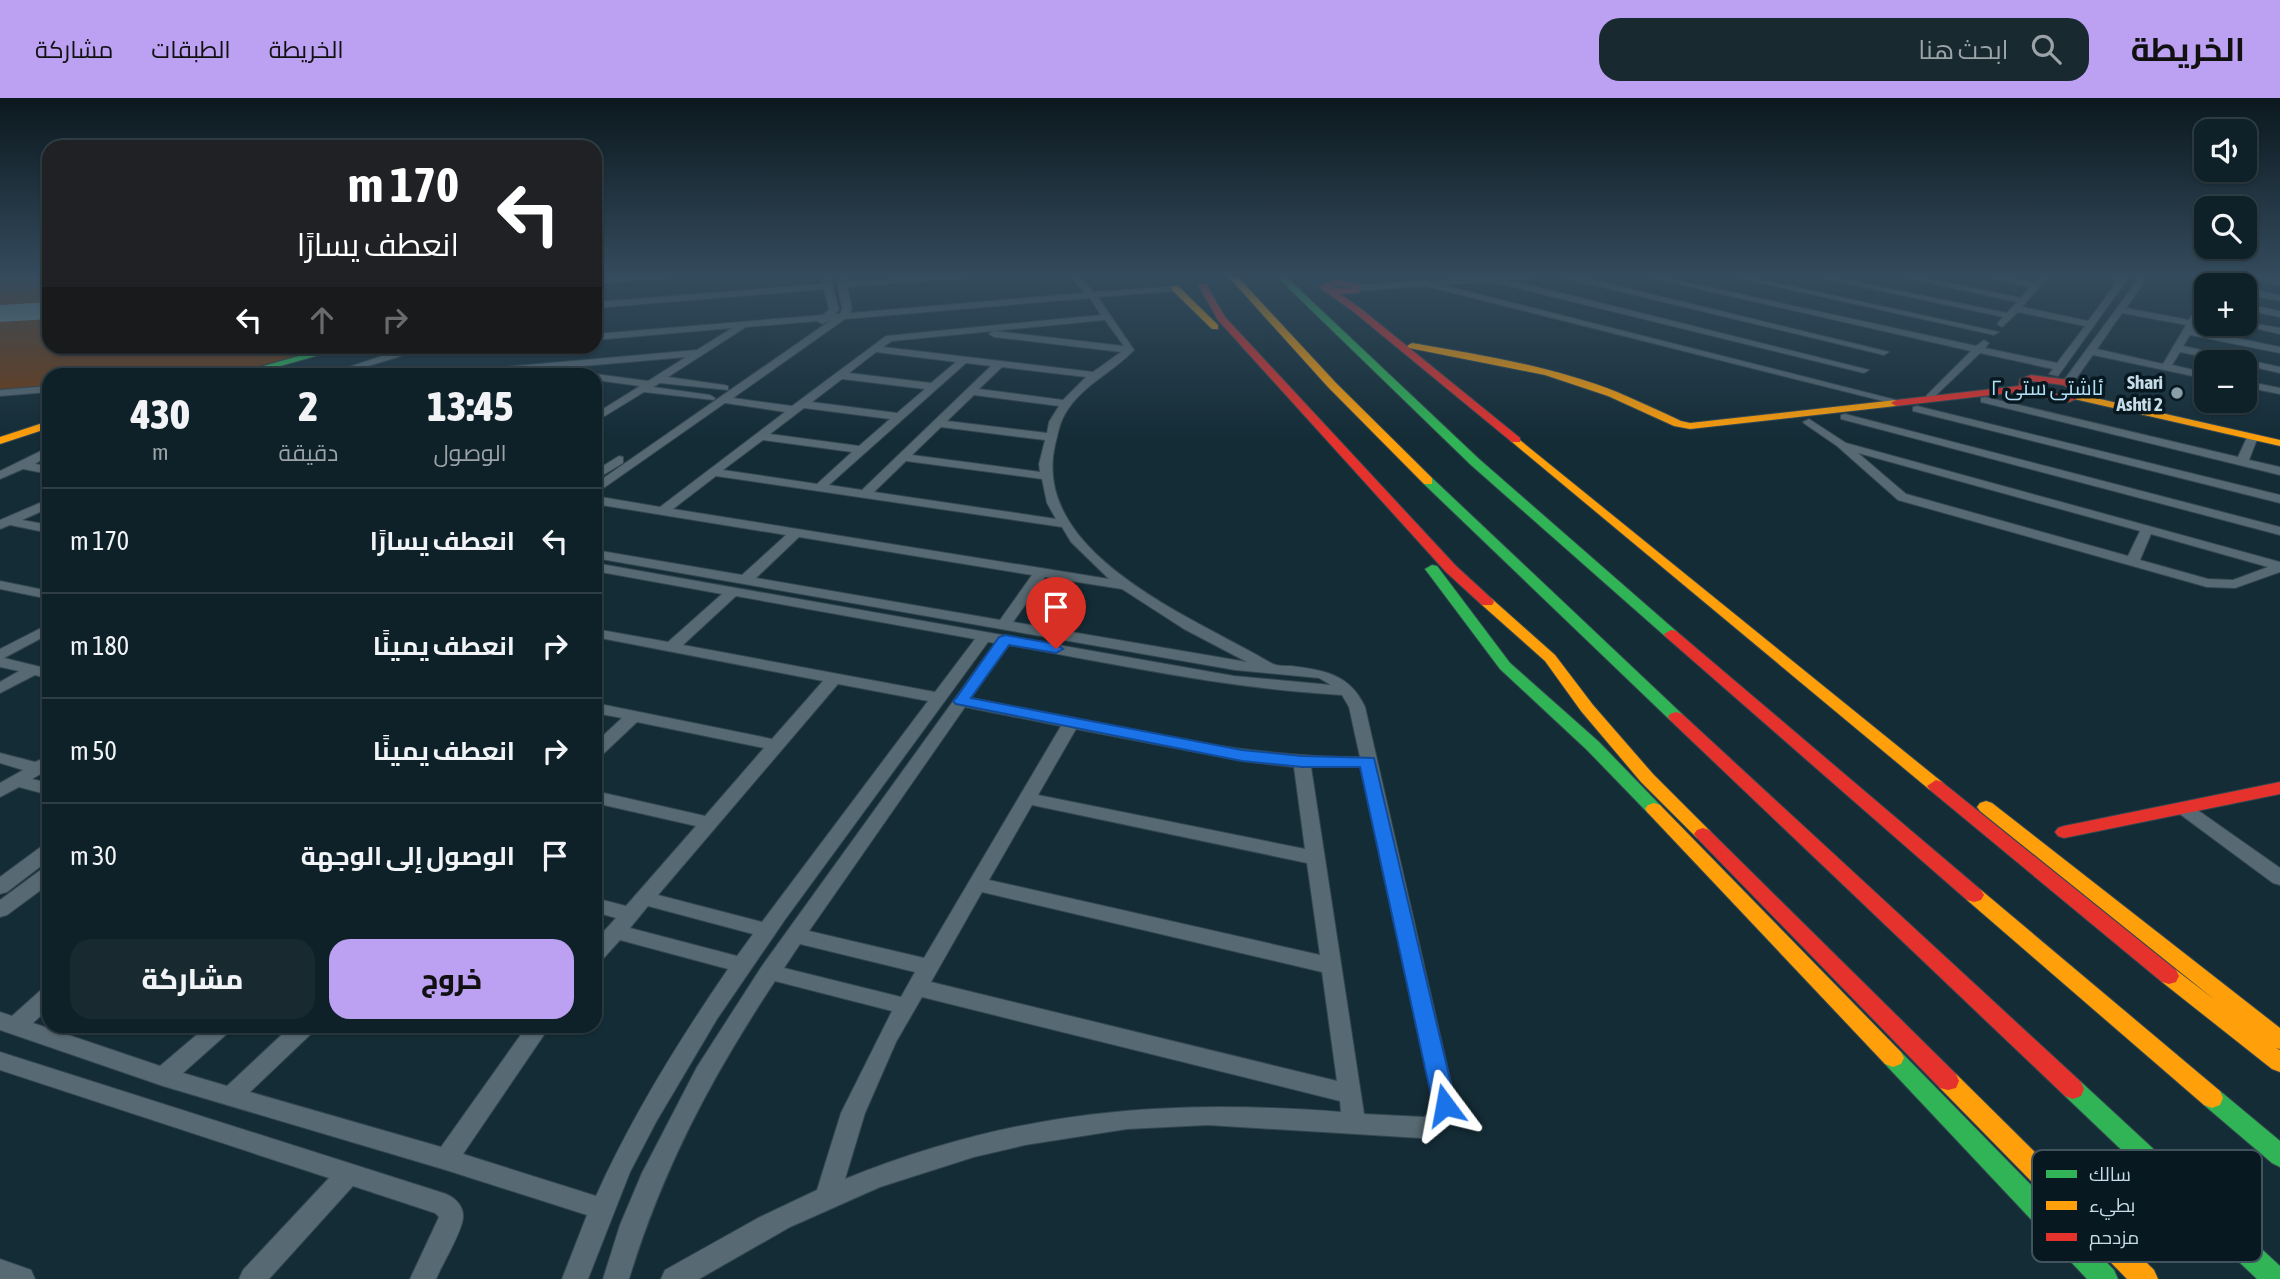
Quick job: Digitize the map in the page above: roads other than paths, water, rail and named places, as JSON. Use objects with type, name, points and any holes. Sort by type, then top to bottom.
[{"type":"main road","points":[[1217,329],[1436,573],[1493,652],[1619,773],[2032,1203]]},
{"type":"main road","points":[[1232,329],[1426,543],[1467,585],[1535,644],[1544,671],[1615,741],[1684,816],[2032,1166]]},
{"type":"main road","points":[[1281,329],[1332,385],[1473,527],[2137,1150]]},
{"type":"main road","points":[[1336,329],[1475,462],[1679,641],[2280,1156]]},
{"type":"main road","points":[[1380,329],[2110,929],[2280,1063]]},
{"type":"main road","points":[[1393,329],[1540,452],[2280,1040]]},
{"type":"main road","points":[[1412,346],[1492,358],[1550,372],[1637,404],[1685,432],[1895,401],[2033,391],[2057,397],[2081,395],[2280,437]]},
{"type":"main road","points":[[264,368],[317,354]]},
{"type":"main road","points":[[2033,391],[2023,383],[2026,379],[2054,373],[2081,395],[2280,443]]},
{"type":"main road","points":[[1704,429],[1809,422],[1985,400],[2033,391]]},
{"type":"main road","points":[[0,441],[42,426]]},
{"type":"main road","points":[[1493,652],[1511,645],[1535,644]]},
{"type":"main road","points":[[1513,673],[1544,671]]},
{"type":"main road","points":[[2064,832],[2277,792]]},
{"type":"main road","points":[[2089,1262],[2105,1279]]},
{"type":"main road","points":[[2128,1262],[2145,1279]]},
{"type":"main road","points":[[2257,1262],[2275,1279]]},
{"type":"street","points":[[602,334],[663,329]]},
{"type":"street","points":[[602,334],[675,329]]},
{"type":"street","points":[[602,412],[736,329]]},
{"type":"street","points":[[602,485],[816,329]]},
{"type":"street","points":[[602,471],[710,398],[728,393],[816,329]]},
{"type":"street","points":[[662,511],[892,337],[980,329]]},
{"type":"street","points":[[1117,329],[1128,344],[1129,350]]},
{"type":"street","points":[[1604,329],[1895,401]]},
{"type":"street","points":[[1699,329],[1864,370]]},
{"type":"street","points":[[1788,329],[1884,352]]},
{"type":"street","points":[[1887,329],[1979,349],[2054,373],[2087,329]]},
{"type":"street","points":[[1981,329],[1994,332]]},
{"type":"street","points":[[1931,397],[1997,329]]},
{"type":"street","points":[[2067,382],[2106,329]]},
{"type":"street","points":[[2166,367],[2191,329]]},
{"type":"street","points":[[960,331],[1129,350]]},
{"type":"street","points":[[1844,389],[1904,333]]},
{"type":"street","points":[[2238,336],[2280,350]]},
{"type":"street","points":[[1713,357],[1738,338]]},
{"type":"street","points":[[2177,348],[2194,352]]},
{"type":"street","points":[[873,349],[1095,375]]},
{"type":"street","points":[[1129,350],[1095,375],[1066,404],[1049,437],[1046,476],[1053,500],[1065,524],[1089,554],[1124,586],[1198,630],[1278,670]]},
{"type":"street","points":[[2090,351],[2194,373]]},
{"type":"street","points":[[584,368],[699,353]]},
{"type":"street","points":[[352,368],[397,354]]},
{"type":"street","points":[[820,488],[965,359]]},
{"type":"street","points":[[864,495],[999,364]]},
{"type":"street","points":[[2257,365],[2280,370]]},
{"type":"street","points":[[839,375],[934,387]]},
{"type":"street","points":[[602,378],[900,417]]},
{"type":"street","points":[[649,384],[710,398]]},
{"type":"street","points":[[2257,386],[2280,391]]},
{"type":"street","points":[[0,393],[42,390]]},
{"type":"street","points":[[971,391],[1066,404]]},
{"type":"street","points":[[1985,400],[2280,471]]},
{"type":"street","points":[[1917,409],[2128,461],[2166,486],[2280,531]]},
{"type":"street","points":[[1845,417],[2068,492],[2147,529],[2280,567]]},
{"type":"street","points":[[1809,422],[1841,444],[1902,497],[2223,585],[2235,584],[2280,567]]},
{"type":"street","points":[[938,423],[1049,437]]},
{"type":"street","points":[[760,436],[861,450]]},
{"type":"street","points":[[2128,461],[2140,437]]},
{"type":"street","points":[[2242,462],[2252,437]]},
{"type":"street","points":[[1841,444],[2068,492],[2166,486],[2280,499]]},
{"type":"street","points":[[904,457],[1046,476]]},
{"type":"street","points":[[0,475],[42,459]]},
{"type":"street","points":[[21,466],[42,469]]},
{"type":"street","points":[[713,472],[1065,524]]},
{"type":"street","points":[[3,521],[42,497]]},
{"type":"street","points":[[602,501],[1124,586]]},
{"type":"street","points":[[3,521],[42,506]]},
{"type":"street","points":[[3,521],[42,528]]},
{"type":"street","points":[[2132,562],[2147,529]]},
{"type":"street","points":[[745,580],[797,532]]},
{"type":"street","points":[[602,555],[842,597],[998,634],[1257,684],[1346,690]]},
{"type":"street","points":[[602,568],[831,609],[998,634],[1322,674],[1335,680],[1346,690],[1357,707],[1445,1105],[1441,1118],[1436,1123],[1421,1128],[1354,1122],[1180,1115],[1071,1125],[962,1150],[827,1198],[748,1236],[674,1279]]},
{"type":"street","points":[[616,1279],[633,1227],[678,1123],[722,1042],[961,701],[998,634],[1041,572]]},
{"type":"street","points":[[0,585],[42,594]]},
{"type":"street","points":[[672,647],[733,592]]},
{"type":"street","points":[[831,609],[842,597]]},
{"type":"street","points":[[0,654],[42,632]]},
{"type":"street","points":[[602,633],[939,698]]},
{"type":"street","points":[[575,1279],[602,1209],[645,1116],[692,1035],[740,965],[939,698],[998,634]]},
{"type":"street","points":[[0,662],[42,672]]},
{"type":"street","points":[[0,688],[33,670]]},
{"type":"street","points":[[602,947],[707,822],[834,678]]},
{"type":"street","points":[[961,701],[1232,754],[1302,762],[1368,762]]},
{"type":"street","points":[[602,709],[775,745]]},
{"type":"street","points":[[602,746],[634,716]]},
{"type":"street","points":[[827,1198],[853,1113],[869,1075],[911,996],[1071,723]]},
{"type":"street","points":[[0,758],[42,764]]},
{"type":"street","points":[[1302,762],[1354,1122]]},
{"type":"street","points":[[0,792],[42,765]]},
{"type":"street","points":[[17,781],[42,787]]},
{"type":"street","points":[[1027,798],[1316,858]]},
{"type":"street","points":[[602,799],[707,822]]},
{"type":"street","points":[[2183,808],[2280,878]]},
{"type":"street","points":[[0,887],[42,856]]},
{"type":"street","points":[[0,910],[42,879]]},
{"type":"street","points":[[976,884],[1332,966]]},
{"type":"street","points":[[643,898],[766,930]]},
{"type":"street","points":[[602,907],[630,914]]},
{"type":"street","points":[[615,932],[740,965]]},
{"type":"street","points":[[795,935],[928,967]]},
{"type":"street","points":[[769,972],[911,996],[1350,1094]]},
{"type":"street","points":[[8,1023],[42,1000]]},
{"type":"street","points":[[8,1023],[163,1077],[446,1159],[602,1209]]},
{"type":"street","points":[[163,1077],[212,1033]]},
{"type":"street","points":[[230,1097],[298,1033]]},
{"type":"street","points":[[446,1159],[534,1033]]},
{"type":"street","points":[[0,1061],[443,1204],[450,1213],[449,1226],[423,1279]]},
{"type":"street","points":[[252,1279],[348,1174]]},
{"type":"street","points":[[0,1271],[22,1279]]},
{"type":"place","name":"Shari Ashti 2","points":[[2177,393]]},
{"type":"district","name":"ئاشتی ستی ٢","points":[[2047,387]]}]
